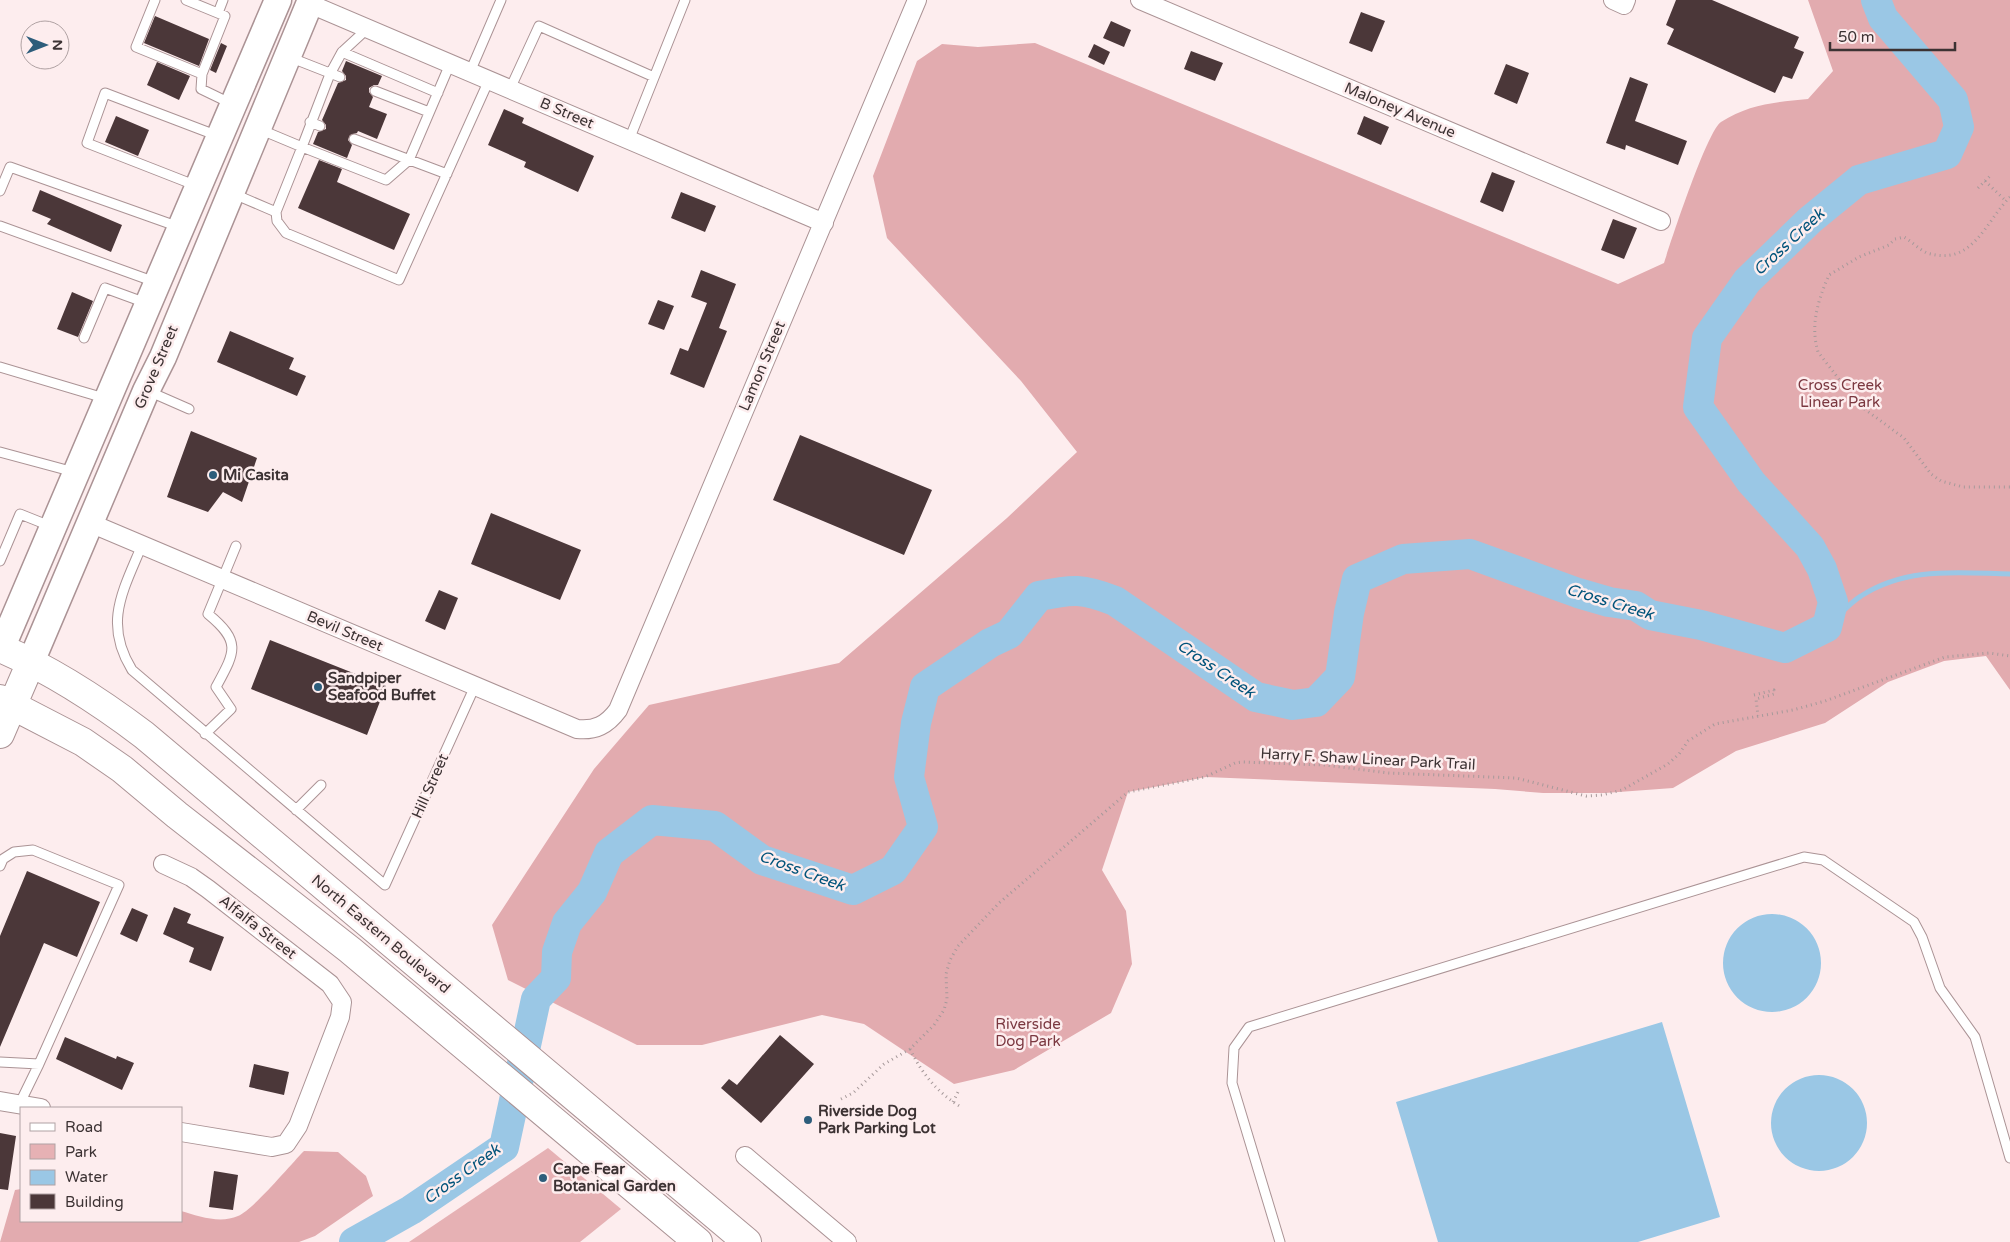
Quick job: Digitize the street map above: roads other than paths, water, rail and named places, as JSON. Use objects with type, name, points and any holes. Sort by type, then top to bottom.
[{"type":"highway","name":"North Eastern Boulevard","points":[[0,650],[31,662],[82,691],[144,735],[747,1242]]},
{"type":"highway","name":"Grove Street","points":[[0,734],[6,702],[31,662]]},
{"type":"highway","points":[[6,702],[60,729],[103,755],[350,950],[698,1242]]},
{"type":"main road","name":"Grove Street","points":[[0,650],[278,0]]},
{"type":"main road","name":"Grove Street","points":[[31,662],[146,391],[163,357],[310,2]]},
{"type":"street","name":"Lamon Street","points":[[600,727],[611,720],[618,710],[917,0]]},
{"type":"street","name":"Maloney Avenue","points":[[1140,0],[1661,221]]},
{"type":"street","points":[[1613,0],[1624,5],[1626,0]]},
{"type":"street","name":"B Street","points":[[310,2],[367,29],[824,223]]},
{"type":"street","name":"Bevil Street","points":[[90,523],[577,729],[589,730],[600,727]]},
{"type":"street","name":"Alfalfa Street","points":[[163,864],[191,877],[230,904],[330,984],[342,1002],[340,1017],[298,1126],[286,1144],[272,1147],[182,1132]]},
{"type":"street","points":[[0,1102],[34,1107]]},
{"type":"street","points":[[745,1156],[847,1242]]},
{"type":"lane","points":[[155,0],[136,47],[202,74]]},
{"type":"lane","points":[[186,0],[225,16],[202,74],[201,89],[234,104]]},
{"type":"lane","points":[[218,13],[223,0]]},
{"type":"lane","points":[[470,72],[501,0]]},
{"type":"lane","points":[[629,140],[686,0]]},
{"type":"lane","points":[[510,89],[539,26],[654,77]]},
{"type":"lane","points":[[367,29],[342,52],[330,74],[310,122],[276,212],[277,221],[286,234],[400,280],[489,80]]},
{"type":"lane","points":[[342,52],[438,93]]},
{"type":"lane","points":[[288,56],[340,77]]},
{"type":"lane","points":[[257,128],[386,180],[409,160],[450,64]]},
{"type":"lane","points":[[375,92],[429,112]]},
{"type":"lane","points":[[199,187],[87,143],[105,93],[220,137]]},
{"type":"lane","points":[[310,122],[320,126]]},
{"type":"lane","points":[[354,139],[447,174]]},
{"type":"lane","points":[[0,191],[10,167],[182,228]]},
{"type":"lane","points":[[230,193],[276,212]]},
{"type":"lane","points":[[0,226],[153,294]]},
{"type":"lane","points":[[84,338],[105,288],[153,294]]},
{"type":"lane","points":[[0,368],[107,399]]},
{"type":"lane","points":[[146,391],[189,409]]},
{"type":"lane","points":[[0,452],[75,473]]},
{"type":"lane","points":[[0,561],[20,514],[53,527]]},
{"type":"lane","points":[[142,545],[119,603],[116,632],[120,646],[132,670],[142,681],[296,810],[321,786]]},
{"type":"lane","points":[[205,734],[231,709],[216,687],[232,658],[232,644],[225,629],[208,614],[236,546]]},
{"type":"lane","name":"Hill Street","points":[[296,810],[385,885],[475,686]]},
{"type":"lane","points":[[1,860],[14,852],[34,850],[119,885],[19,1105]]},
{"type":"lane","points":[[1280,1242],[1232,1083],[1234,1048],[1249,1027],[1804,858],[1823,860],[1914,922],[1922,937],[1940,988],[1975,1037],[2010,1158]]},
{"type":"lane","points":[[0,1062],[39,1064]]},
{"type":"water","points":[[1772,914],[1791,918],[1807,928],[1817,944],[1821,963],[1817,982],[1807,998],[1791,1008],[1772,1012],[1753,1008],[1737,998],[1727,982],[1723,963],[1727,944],[1737,928],[1753,918]]},
{"type":"water","points":[[1662,1022],[1720,1217],[1638,1242],[1438,1242],[1396,1102]]},
{"type":"water","points":[[1819,1075],[1837,1078],[1853,1089],[1864,1105],[1867,1123],[1864,1141],[1853,1157],[1837,1168],[1819,1171],[1801,1168],[1785,1157],[1774,1141],[1771,1123],[1774,1105],[1785,1089],[1801,1078]]},
{"type":"waterway","name":"Cross Creek","points":[[354,1242],[411,1210],[504,1147],[536,999],[556,978],[557,952],[567,923],[592,892],[609,853],[652,820],[715,826],[762,860],[853,890],[893,870],[923,827],[909,777],[916,723],[925,687],[990,643],[1009,634],[1039,596],[1077,591],[1115,601],[1256,697],[1293,705],[1316,702],[1340,677],[1349,613],[1357,579],[1403,559],[1470,554],[1578,593],[1609,602],[1636,606],[1650,615],[1701,625],[1785,648],[1827,627],[1833,602],[1822,569],[1810,547],[1751,482],[1698,407],[1707,338],[1747,281],[1810,220],[1859,180],[1947,154],[1959,127],[1953,100],[1883,18],[1876,0]]},
{"type":"waterway","points":[[1827,627],[1856,599],[1878,586],[1896,580],[1933,573],[2010,574]]},
{"type":"place","name":"Mi Casita","points":[[213,475]]},
{"type":"place","name":"Sandpiper Seafood Buffet","points":[[318,687]]},
{"type":"place","name":"Riverside Dog Park Parking Lot","points":[[808,1120]]},
{"type":"place","name":"Cape Fear Botanical Garden","points":[[543,1178]]},
{"type":"park label","name":"Cross Creek Linear Park","points":[[1840,394]]},
{"type":"park label","name":"Riverside Dog Park","points":[[1028,1032]]}]
